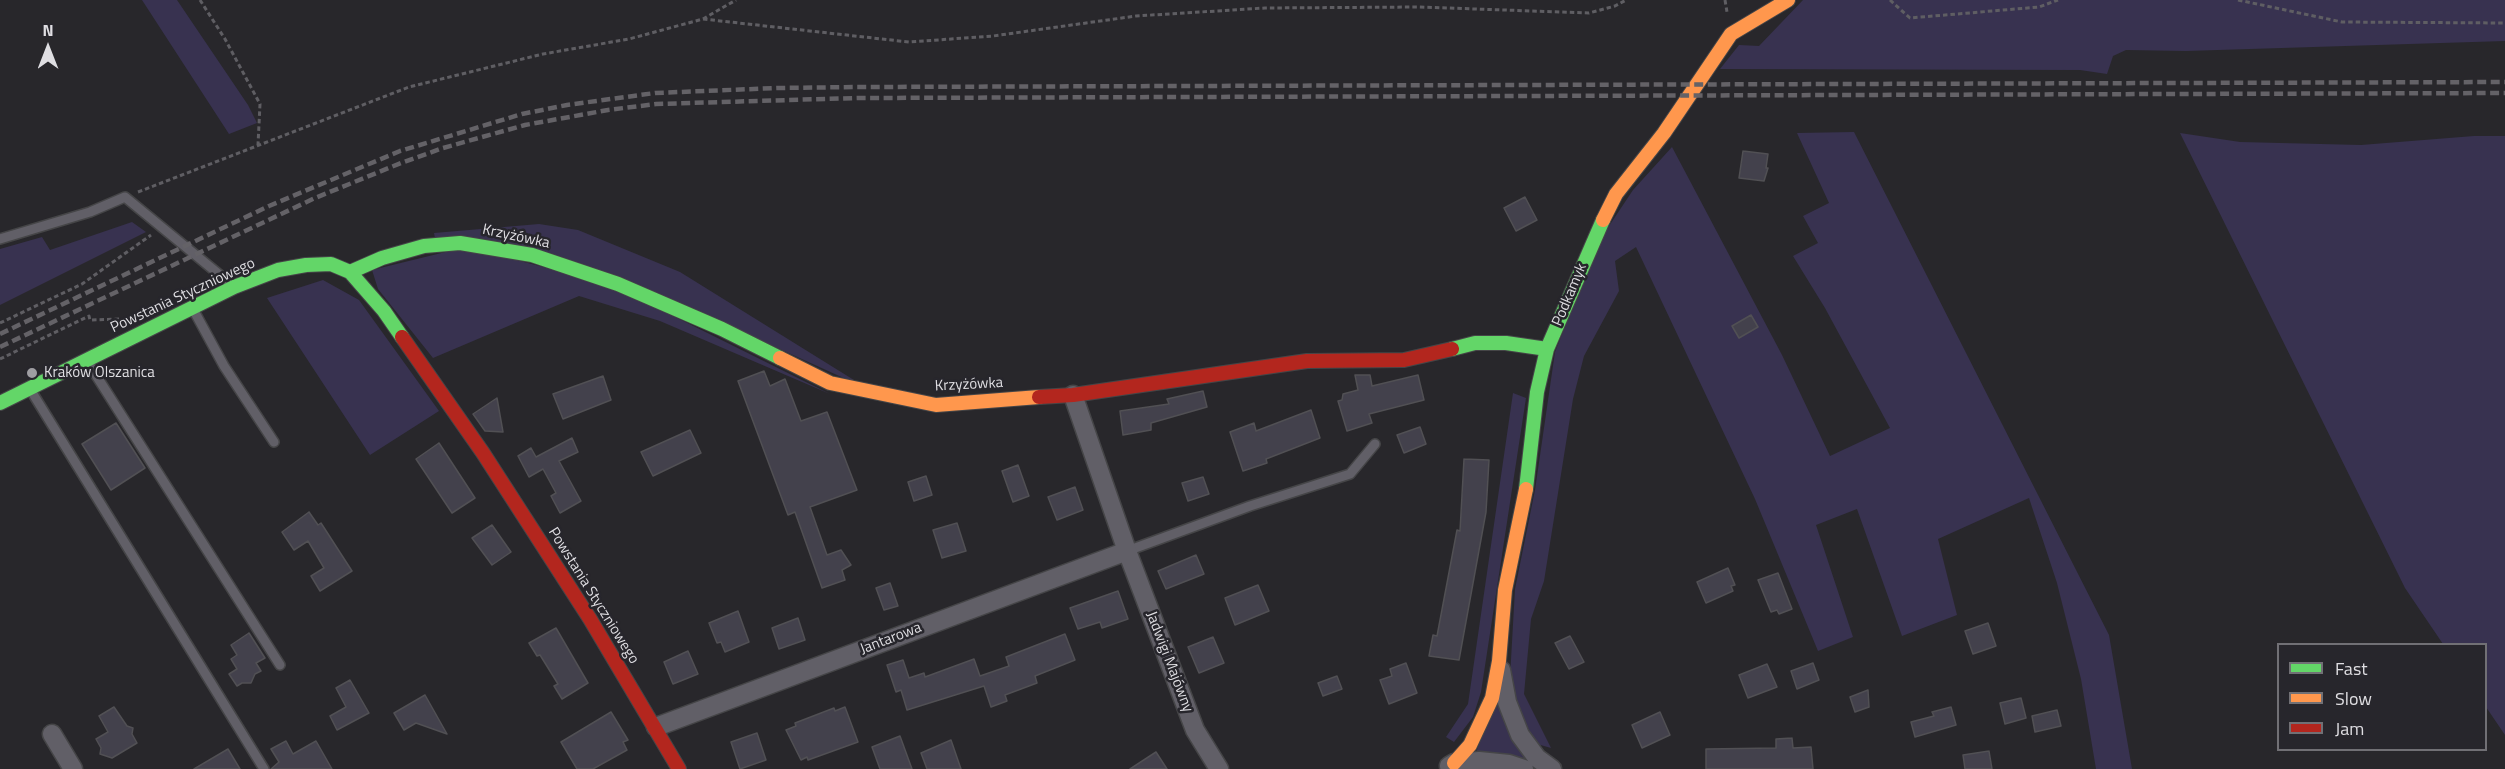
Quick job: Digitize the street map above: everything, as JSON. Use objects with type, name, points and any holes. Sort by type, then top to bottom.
[{"type":"street","name":"Podkamyk","points":[[1450,766],[1470,745],[1492,698],[1499,661],[1505,590],[1527,483],[1537,392],[1547,349],[1616,194],[1664,133],[1731,34],[1788,0]]},
{"type":"street","name":"Krzyżówka","points":[[350,272],[382,258],[424,246],[460,243],[532,255],[618,284],[723,329],[830,383],[936,405],[1073,395],[1307,361],[1404,360],[1475,343],[1547,349]]},
{"type":"street","name":"Powstania Styczniowego","points":[[0,403],[191,307],[278,270],[306,265],[331,264],[350,272],[384,311],[444,395],[590,619],[679,769]]},
{"type":"street","points":[[1073,395],[1127,551]]},
{"type":"street","name":"Jantarowa","points":[[656,728],[1127,551]]},
{"type":"street","name":"Jadwigi Majówny","points":[[1127,551],[1195,730],[1219,769]]},
{"type":"street","name":"Podkamyk","points":[[1499,661],[1507,702],[1520,735],[1537,758],[1552,769]]},
{"type":"street","points":[[52,734],[73,769]]},
{"type":"street","points":[[1450,766],[1479,761],[1509,764],[1524,769]]},
{"type":"lane","points":[[0,239],[90,212],[125,197],[234,287]]},
{"type":"lane","points":[[191,307],[224,366],[274,442]]},
{"type":"lane","points":[[87,361],[280,665]]},
{"type":"lane","points":[[30,389],[264,769]]},
{"type":"lane","name":"Jantarowa","points":[[1127,551],[1250,506],[1350,474],[1376,444]]},
{"type":"path","points":[[200,0],[225,39],[260,105],[258,145]]},
{"type":"path","points":[[125,197],[409,87],[543,54],[629,39],[703,19],[736,0]]},
{"type":"path","points":[[703,19],[909,42],[993,36],[1136,16],[1265,8],[1419,7],[1589,13],[1615,6],[1626,0]]},
{"type":"path","points":[[1890,0],[1910,18],[2039,7],[2058,0]]},
{"type":"path","points":[[2238,0],[2342,22],[2505,23]]},
{"type":"path","points":[[0,323],[82,284],[153,234]]},
{"type":"path","points":[[0,359],[88,316],[90,320],[132,319]]},
{"type":"shaded area","points":[[142,0],[177,0],[248,105],[257,123],[229,134]]},
{"type":"shaded area","points":[[1803,0],[2505,0],[2505,41],[2186,51],[2126,50],[2113,56],[2107,74],[2080,70],[1720,69],[1739,45],[1759,46]]},
{"type":"shaded area","points":[[1854,132],[2109,635],[2132,769],[2096,769],[2081,679],[2057,583],[2029,498],[1938,539],[1957,615],[1902,636],[1857,509],[1816,525],[1853,637],[1818,651],[1755,499],[1636,247],[1615,261],[1619,291],[1584,356],[1573,399],[1544,581],[1531,619],[1524,694],[1551,748],[1537,744],[1509,695],[1515,589],[1535,490],[1555,352],[1599,241],[1633,190],[1672,147],[1782,355],[1830,456],[1890,428],[1825,308],[1793,256],[1818,243],[1803,216],[1829,203],[1797,133]]},
{"type":"shaded area","points":[[2180,133],[2240,142],[2361,145],[2474,136],[2505,136],[2505,735],[2487,708],[2487,643],[2442,643],[2405,588]]},
{"type":"shaded area","points":[[132,222],[146,232],[0,305],[0,249],[42,237],[50,250]]},
{"type":"shaded area","points":[[539,224],[578,230],[680,272],[870,390],[661,295],[435,238],[434,233]]},
{"type":"shaded area","points":[[466,247],[609,284],[830,394],[660,321],[579,296],[433,358],[378,289],[372,270]]},
{"type":"shaded area","points":[[323,280],[359,300],[439,411],[370,455],[267,298]]},
{"type":"shaded area","points":[[1513,393],[1526,398],[1481,692],[1473,717],[1454,742],[1446,737],[1468,704]]},
{"type":"shaded area","points":[[1495,693],[1540,769],[1476,753]]},
{"type":"building","points":[[1743,151],[1768,154],[1766,168],[1768,168],[1764,181],[1739,178]]},
{"type":"building","points":[[1525,197],[1537,220],[1516,231],[1504,208]]},
{"type":"building","points":[[1751,315],[1758,327],[1739,338],[1732,326]]},
{"type":"building","points":[[764,371],[770,386],[785,379],[801,421],[827,412],[857,490],[810,507],[827,555],[841,550],[851,565],[842,570],[845,580],[822,588],[795,512],[788,515],[738,381]]},
{"type":"building","points":[[1355,375],[1370,375],[1372,386],[1418,375],[1424,400],[1369,414],[1372,423],[1347,431],[1338,401],[1342,400],[1343,394],[1358,390]]},
{"type":"building","points":[[603,376],[611,400],[563,419],[553,394]]},
{"type":"building","points":[[1203,391],[1207,407],[1151,423],[1151,430],[1123,435],[1120,411],[1169,404],[1167,399]]},
{"type":"building","points":[[497,398],[503,432],[485,431],[473,414]]},
{"type":"building","points":[[1311,410],[1320,438],[1266,459],[1267,463],[1243,471],[1230,432],[1254,423],[1256,431]]},
{"type":"building","points":[[116,423],[145,468],[111,490],[82,444]]},
{"type":"building","points":[[1420,427],[1426,444],[1404,453],[1397,435]]},
{"type":"building","points":[[690,430],[701,453],[653,476],[641,452]]},
{"type":"building","points":[[572,438],[578,452],[559,461],[581,501],[560,513],[551,496],[556,493],[543,469],[529,477],[518,456],[531,448],[536,457]]},
{"type":"building","points":[[439,443],[475,498],[452,513],[416,459]]},
{"type":"building","points":[[1464,459],[1489,460],[1486,512],[1459,660],[1429,656],[1433,635],[1437,636],[1457,530],[1460,531]]},
{"type":"building","points":[[1018,465],[1029,496],[1013,502],[1002,471]]},
{"type":"building","points":[[926,476],[932,495],[914,501],[908,482]]},
{"type":"building","points":[[1203,477],[1209,494],[1188,501],[1182,483]]},
{"type":"building","points":[[1075,487],[1083,510],[1057,520],[1048,497]]},
{"type":"building","points":[[309,512],[318,525],[321,523],[352,571],[320,591],[311,576],[324,568],[308,541],[294,550],[282,532]]},
{"type":"building","points":[[957,523],[966,551],[942,558],[933,530]]},
{"type":"building","points":[[492,525],[511,552],[492,565],[472,538]]},
{"type":"building","points":[[1196,555],[1204,574],[1166,589],[1158,571]]},
{"type":"building","points":[[1728,568],[1735,585],[1731,586],[1733,591],[1706,603],[1697,582]]},
{"type":"building","points":[[1778,573],[1792,609],[1779,614],[1777,610],[1771,612],[1758,580]]},
{"type":"building","points":[[890,583],[898,606],[884,610],[876,588]]},
{"type":"building","points":[[1258,585],[1269,611],[1235,625],[1225,598]]},
{"type":"building","points":[[1118,591],[1128,619],[1102,628],[1100,622],[1078,629],[1070,608]]},
{"type":"building","points":[[738,611],[749,642],[725,652],[721,642],[717,643],[709,623]]},
{"type":"building","points":[[798,618],[805,640],[779,649],[772,628]]},
{"type":"building","points":[[1988,623],[1996,646],[1973,654],[1965,631]]},
{"type":"building","points":[[556,628],[588,683],[562,699],[554,686],[558,684],[540,655],[537,656],[529,643]]},
{"type":"building","points":[[249,633],[265,658],[256,663],[261,671],[255,674],[251,683],[242,683],[237,686],[229,674],[237,669],[231,659],[237,655],[231,645]]},
{"type":"building","points":[[1065,634],[1075,660],[1035,676],[1037,683],[1005,695],[1007,701],[991,707],[984,686],[907,710],[901,690],[896,692],[887,665],[903,660],[909,678],[924,673],[925,677],[974,659],[980,676],[1009,666],[1006,657]]},
{"type":"building","points":[[1570,636],[1584,662],[1569,669],[1555,643]]},
{"type":"building","points":[[1213,637],[1224,663],[1199,673],[1188,647]]},
{"type":"building","points":[[688,651],[698,674],[673,684],[664,662]]},
{"type":"building","points":[[1406,663],[1417,693],[1389,704],[1380,680],[1392,676],[1390,669]]},
{"type":"building","points":[[1813,663],[1819,680],[1797,689],[1791,671]]},
{"type":"building","points":[[1767,664],[1777,687],[1748,698],[1739,675]]},
{"type":"building","points":[[1337,676],[1342,689],[1323,696],[1318,683]]},
{"type":"building","points":[[350,680],[369,713],[337,730],[330,716],[346,707],[336,688]]},
{"type":"building","points":[[1868,690],[1869,707],[1855,712],[1850,697]]},
{"type":"building","points":[[425,695],[447,734],[416,723],[404,730],[394,713]]},
{"type":"building","points":[[2021,698],[2026,718],[2005,724],[2000,703]]},
{"type":"building","points":[[114,707],[127,726],[133,728],[132,734],[137,743],[112,758],[100,754],[101,748],[96,739],[108,732],[99,716]]},
{"type":"building","points":[[845,707],[858,742],[808,760],[807,757],[801,760],[786,730],[796,726],[795,723],[834,708],[835,711]]},
{"type":"building","points":[[1951,707],[1956,725],[1915,737],[1911,722],[1934,716],[1932,712]]},
{"type":"building","points":[[2057,710],[2061,726],[2035,732],[2032,716]]},
{"type":"building","points":[[611,712],[628,740],[623,742],[627,750],[593,769],[577,769],[561,742]]},
{"type":"building","points":[[1660,712],[1670,735],[1642,748],[1632,725]]},
{"type":"building","points":[[757,733],[766,760],[740,769],[731,742]]},
{"type":"building","points":[[900,736],[912,769],[880,769],[872,747]]},
{"type":"building","points":[[1792,738],[1793,748],[1811,747],[1813,769],[1706,769],[1706,749],[1776,748],[1776,739]]},
{"type":"building","points":[[951,740],[961,769],[927,769],[921,753]]},
{"type":"building","points":[[286,741],[293,754],[316,741],[332,769],[271,769],[279,762],[271,749]]},
{"type":"building","points":[[228,749],[240,769],[194,769]]},
{"type":"building","points":[[1989,751],[1992,769],[1965,769],[1963,755]]},
{"type":"building","points":[[1156,752],[1167,769],[1130,769]]},
{"type":"railway","points":[[0,334],[269,206],[400,151],[522,114],[567,105],[655,93],[857,87],[2505,82]]},
{"type":"railway","points":[[0,347],[315,198],[401,163],[443,148],[525,125],[656,104],[857,98],[2505,93]]},
{"type":"traffic: fast","points":[[1526,489],[1537,392],[1547,349],[1603,220]]},
{"type":"traffic: fast","points":[[350,272],[382,258],[424,246],[460,243],[532,255],[618,284],[722,329],[780,358]]},
{"type":"traffic: fast","points":[[0,403],[234,287],[278,270],[306,265],[331,264],[350,272],[384,311],[402,337]]},
{"type":"traffic: fast","points":[[1452,349],[1475,343],[1506,343],[1547,349]]},
{"type":"traffic: slow","points":[[1603,220],[1616,194],[1664,133],[1731,34],[1788,0]]},
{"type":"traffic: slow","points":[[780,358],[830,383],[936,405],[1039,397]]},
{"type":"traffic: slow","points":[[1454,763],[1470,745],[1492,698],[1499,661],[1505,590],[1526,489]]},
{"type":"traffic: jam","points":[[402,337],[483,453],[590,619],[679,769]]},
{"type":"traffic: jam","points":[[1039,397],[1073,395],[1307,361],[1404,360],[1452,349]]},
{"type":"place","name":"Kraków Olszanica","points":[[32,373]]}]
